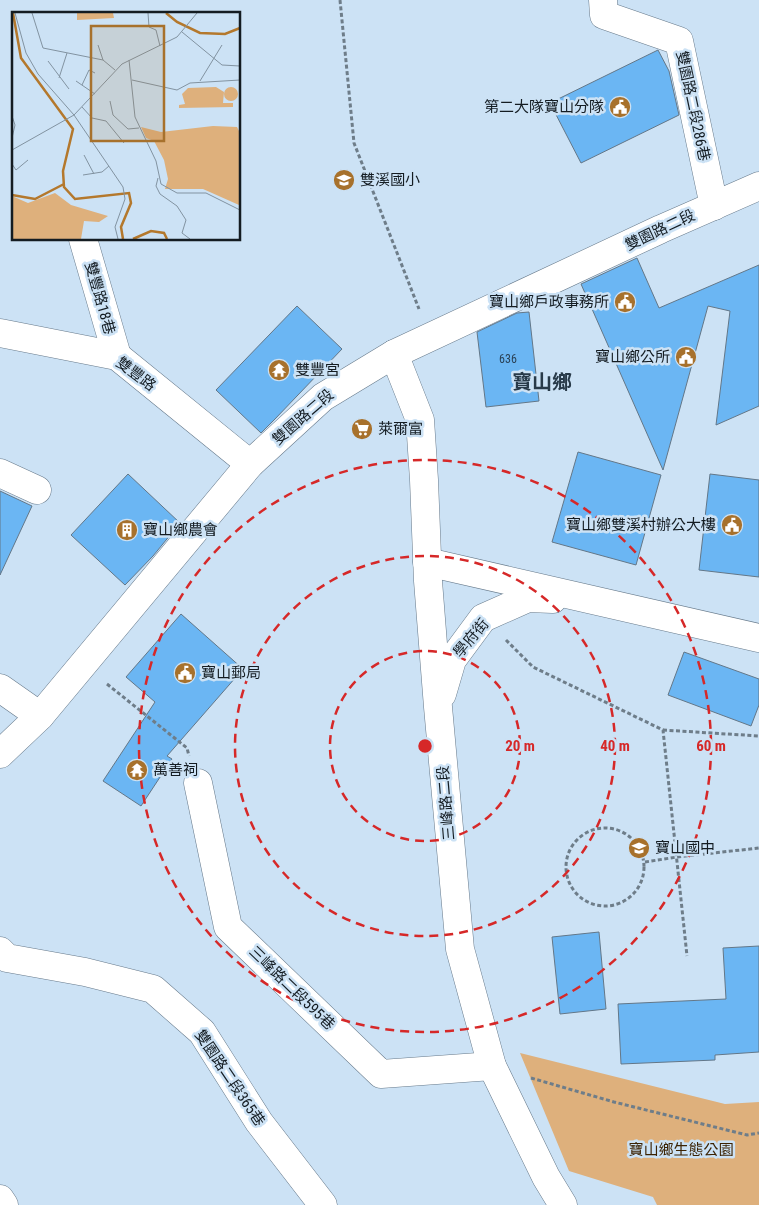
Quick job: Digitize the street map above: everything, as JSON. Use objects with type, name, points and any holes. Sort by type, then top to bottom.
[{"type":"street","name":"雙園路二段286巷","points":[[603,0],[604,15],[679,41],[714,206]]},
{"type":"street","name":"雙園路二段","points":[[0,754],[40,716],[250,464],[323,396],[394,354],[759,186]]},
{"type":"street","name":"雙豐路18巷","points":[[83,240],[117,356]]},
{"type":"street","name":"雙豐路","points":[[0,333],[117,356],[250,464]]},
{"type":"street","name":"三峰路二段","points":[[394,354],[420,420],[427,562],[460,949],[492,1066],[562,1205]]},
{"type":"street","points":[[0,473],[37,490]]},
{"type":"street","name":"學府街","points":[[427,562],[759,638]]},
{"type":"street","name":"學府街","points":[[438,707],[452,660],[483,618],[528,598],[594,601]]},
{"type":"street","points":[[0,688],[40,716]]},
{"type":"street","name":"三峰路二段595巷","points":[[198,783],[228,926],[380,1074],[492,1066]]},
{"type":"street","name":"雙園路二段365巷","points":[[0,951],[7,958],[85,972],[153,989],[202,1032],[259,1122],[324,1205]]},
{"type":"street","points":[[0,1199],[4,1205]]},
{"type":"path","points":[[340,0],[354,143],[430,338]]},
{"type":"path","points":[[504,638],[533,666],[663,730],[759,736]]},
{"type":"path","points":[[82,664],[187,748],[198,783]]},
{"type":"path","points":[[663,730],[687,956]]},
{"type":"path","points":[[600,828],[612,828],[634,840],[645,862],[639,886],[620,903],[607,906],[594,904],[582,898],[573,889],[568,877],[566,864],[570,851],[577,841],[587,832],[600,828]]},
{"type":"path","points":[[645,862],[759,848]]},
{"type":"path","points":[[492,1066],[614,1102],[747,1135],[759,1133]]},
{"type":"green space","name":"寶山鄉生態公園","points":[[520,1053],[725,1104],[759,1102],[759,1205],[657,1205],[653,1197],[569,1171]]},
{"type":"building","name":"第二大隊寶山分隊","points":[[658,50],[669,71],[679,115],[581,163],[550,103]]},
{"type":"building","name":"寶山鄉公所","points":[[637,258],[659,308],[759,265],[759,406],[716,425],[730,311],[708,306],[663,470],[581,284]]},
{"type":"building","name":"雙豐宮","points":[[297,306],[342,349],[261,433],[216,390]]},
{"type":"building","points":[[529,312],[539,401],[486,407],[477,332],[517,313]]},
{"type":"building","points":[[578,452],[661,475],[636,565],[552,542]]},
{"type":"building","name":"寶山鄉農會","points":[[128,474],[180,523],[153,556],[125,585],[71,535]]},
{"type":"building","name":"寶山鄉雙溪村辦公大樓","points":[[710,474],[759,480],[759,577],[699,570]]},
{"type":"building","points":[[0,491],[32,506],[0,575]]},
{"type":"building","name":"寶山郵局","points":[[181,614],[243,669],[167,756],[172,759],[141,806],[103,781],[155,702],[126,677]]},
{"type":"building","points":[[684,652],[759,679],[759,705],[751,726],[668,695]]},
{"type":"building","points":[[599,932],[606,1009],[560,1014],[552,937]]},
{"type":"building","points":[[759,946],[759,1052],[715,1055],[715,1060],[621,1064],[618,1004],[726,999],[723,948]]},
{"type":"place","name":"第二大隊寶山分隊","points":[[620,107]]},
{"type":"place","name":"雙溪國小","points":[[344,180]]},
{"type":"place","name":"寶山鄉戶政事務所","points":[[625,302]]},
{"type":"place","name":"寶山鄉公所","points":[[686,357]]},
{"type":"place","name":"雙豐宮","points":[[279,370]]},
{"type":"place","name":"萊爾富","points":[[362,429]]},
{"type":"place","name":"寶山鄉雙溪村辦公大樓","points":[[732,525]]},
{"type":"place","name":"寶山鄉農會","points":[[127,530]]},
{"type":"place","name":"寶山郵局","points":[[185,673]]},
{"type":"place","name":"萬善祠","points":[[137,770]]},
{"type":"place","name":"寶山國中","points":[[639,848]]},
{"type":"district","name":"寶山鄉","points":[[542,382]]}]
